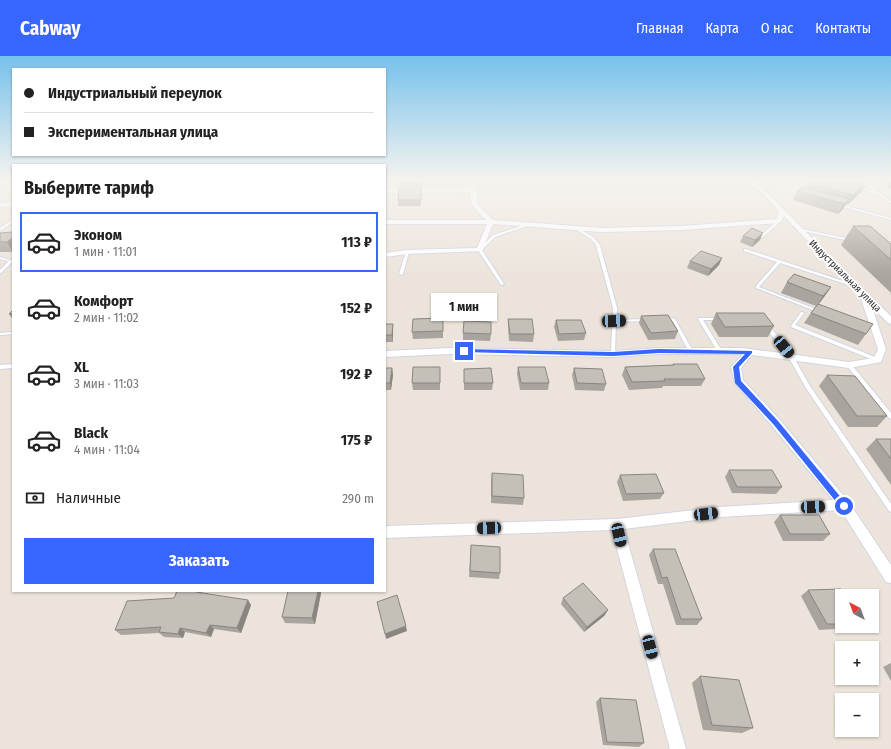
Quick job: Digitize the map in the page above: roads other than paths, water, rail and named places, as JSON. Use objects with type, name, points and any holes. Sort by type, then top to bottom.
[{"type":"street","points":[[482,212],[491,222]]},
{"type":"street","points":[[386,222],[491,222],[602,230],[673,228],[779,221],[782,212]]},
{"type":"street","name":"Индустриальная улица","points":[[783,212],[798,229],[891,321]]},
{"type":"street","points":[[386,255],[407,252],[480,250],[491,222]]},
{"type":"street","points":[[386,354],[449,351],[613,354],[659,351],[720,351],[750,352],[849,365],[878,360],[882,349],[873,332],[864,295]]},
{"type":"street","points":[[750,352],[736,367],[738,381],[776,423],[844,506],[891,577]]},
{"type":"street","points":[[386,532],[617,524],[720,512],[844,506]]},
{"type":"street","points":[[617,524],[678,749]]},
{"type":"lane","points":[[867,212],[891,219]]},
{"type":"lane","points":[[0,230],[12,221]]},
{"type":"lane","points":[[761,237],[779,221]]},
{"type":"lane","points":[[502,284],[480,250],[494,236],[528,225]]},
{"type":"lane","points":[[576,228],[592,238],[598,245],[615,308],[613,354]]},
{"type":"lane","points":[[798,229],[856,241]]},
{"type":"lane","points":[[745,250],[853,284]]},
{"type":"lane","points":[[401,274],[407,252]]},
{"type":"lane","points":[[0,258],[11,261],[0,272]]},
{"type":"lane","points":[[780,261],[757,288],[824,313]]},
{"type":"lane","points":[[802,314],[793,326],[878,360]]},
{"type":"lane","points":[[658,320],[672,319],[691,351]]},
{"type":"lane","points":[[720,351],[700,319],[723,319]]},
{"type":"lane","points":[[614,321],[651,320]]},
{"type":"lane","points":[[765,324],[791,357],[808,387],[891,508]]},
{"type":"lane","points":[[0,334],[12,334]]},
{"type":"lane","points":[[849,365],[891,417]]},
{"type":"lane","points":[[0,367],[12,366]]}]
